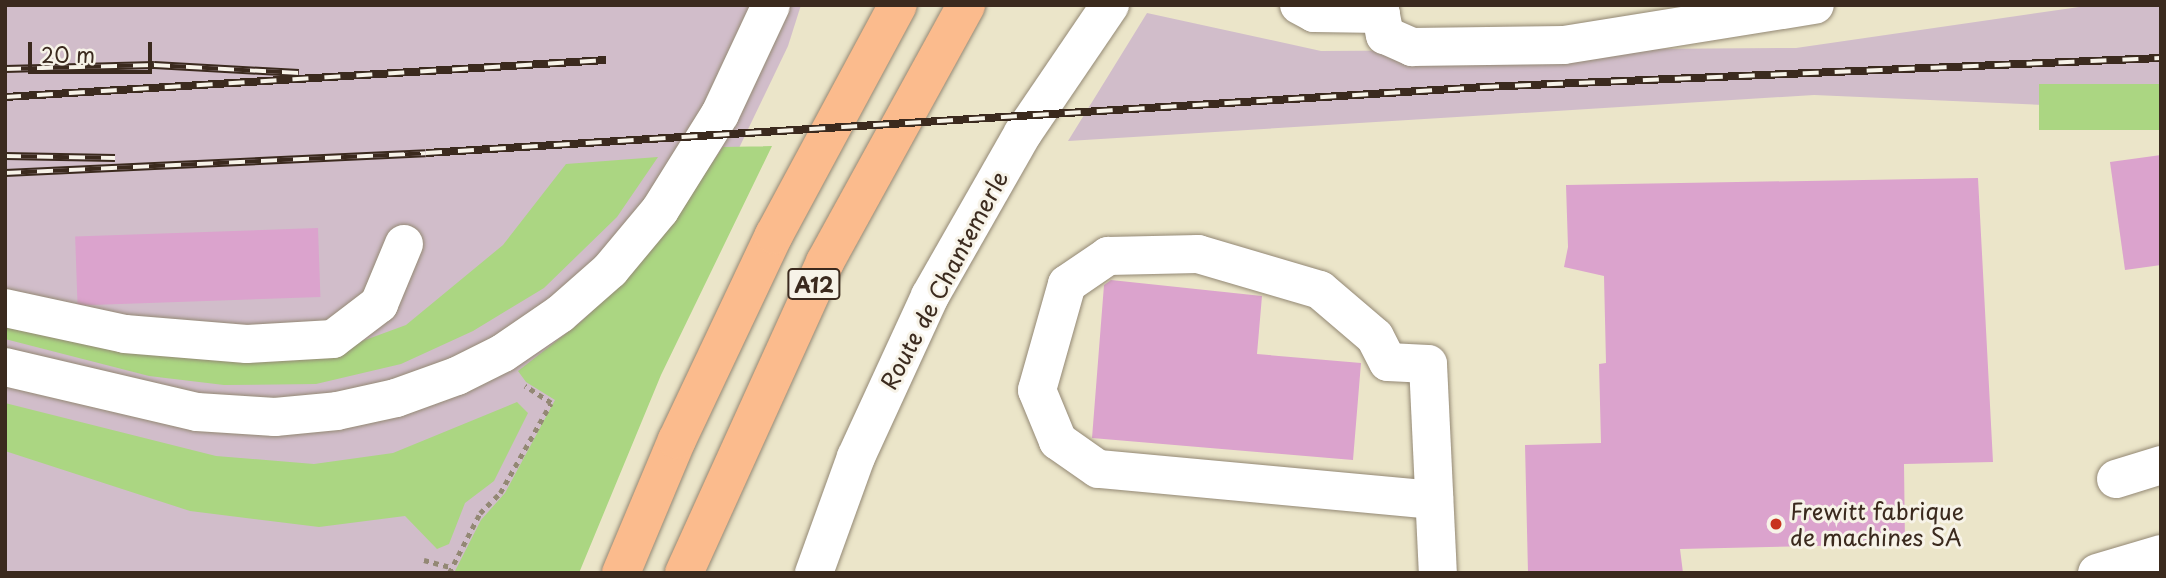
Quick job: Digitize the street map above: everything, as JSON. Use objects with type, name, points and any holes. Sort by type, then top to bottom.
[{"type":"highway","name":"A12","points":[[621,573],[762,257],[898,5]]},
{"type":"highway","name":"A12","points":[[684,573],[825,262],[966,5]]},
{"type":"street","points":[[5,367],[197,412],[275,417],[337,411],[396,398],[457,376],[503,353],[560,314],[610,270],[660,210],[720,114],[771,5]]},
{"type":"street","name":"Route de Chantemerle","points":[[814,573],[856,457],[930,296],[1023,133],[1110,5]]},
{"type":"street","points":[[1299,5],[1314,13],[1381,18],[1412,47],[1564,45],[1815,5]]},
{"type":"street","points":[[5,308],[125,334],[247,344],[333,339],[379,304],[404,244]]},
{"type":"street","points":[[1434,500],[1098,469],[1058,441],[1037,390],[1066,284],[1108,256],[1198,254],[1320,290],[1375,337],[1388,362],[1428,364],[1438,573]]},
{"type":"street","points":[[2116,479],[2161,465]]},
{"type":"street","points":[[2097,573],[2161,554]]},
{"type":"path","points":[[424,560],[450,570],[480,513],[500,493],[551,403],[521,382]]},
{"type":"shaded area","points":[[5,5],[801,5],[788,46],[535,573],[5,573]]},
{"type":"shaded area","points":[[2093,5],[2161,5],[2161,110],[1814,95],[1068,141],[1147,13],[1321,51],[1796,48]]},
{"type":"green space","points":[[2039,84],[2161,84],[2161,130],[2039,130]]},
{"type":"green space","points":[[772,146],[661,375],[579,573],[454,573],[481,520],[505,493],[555,400],[526,382],[518,371],[581,322],[626,278],[662,236],[723,147]]},
{"type":"green space","points":[[658,157],[617,217],[544,288],[473,331],[401,364],[316,384],[224,385],[149,376],[5,339],[5,321],[327,354],[406,325],[503,245],[566,164]]},
{"type":"green space","points":[[517,402],[528,413],[494,481],[465,503],[449,544],[437,549],[405,516],[319,527],[190,511],[5,451],[5,403],[216,456],[314,464],[393,453]]},
{"type":"building","points":[[2161,155],[2161,265],[2125,270],[2110,162]]},
{"type":"building","points":[[1978,178],[1993,462],[1904,464],[1905,544],[1680,549],[1683,573],[1528,573],[1525,445],[1601,443],[1599,364],[1606,363],[1604,276],[1564,267],[1568,247],[1566,185]]},
{"type":"building","points":[[318,228],[320,297],[78,305],[75,236]]},
{"type":"building","points":[[1111,280],[1262,296],[1257,354],[1361,363],[1353,460],[1092,438],[1104,285]]},
{"type":"railway","points":[[5,173],[426,153],[1483,87],[2161,58]]},
{"type":"railway","points":[[5,97],[606,60]]},
{"type":"railway","points":[[5,69],[154,65],[299,73]]},
{"type":"railway","points":[[5,156],[115,158]]},
{"type":"place","name":"Frewitt fabrique de machines SA","points":[[1776,524]]}]
